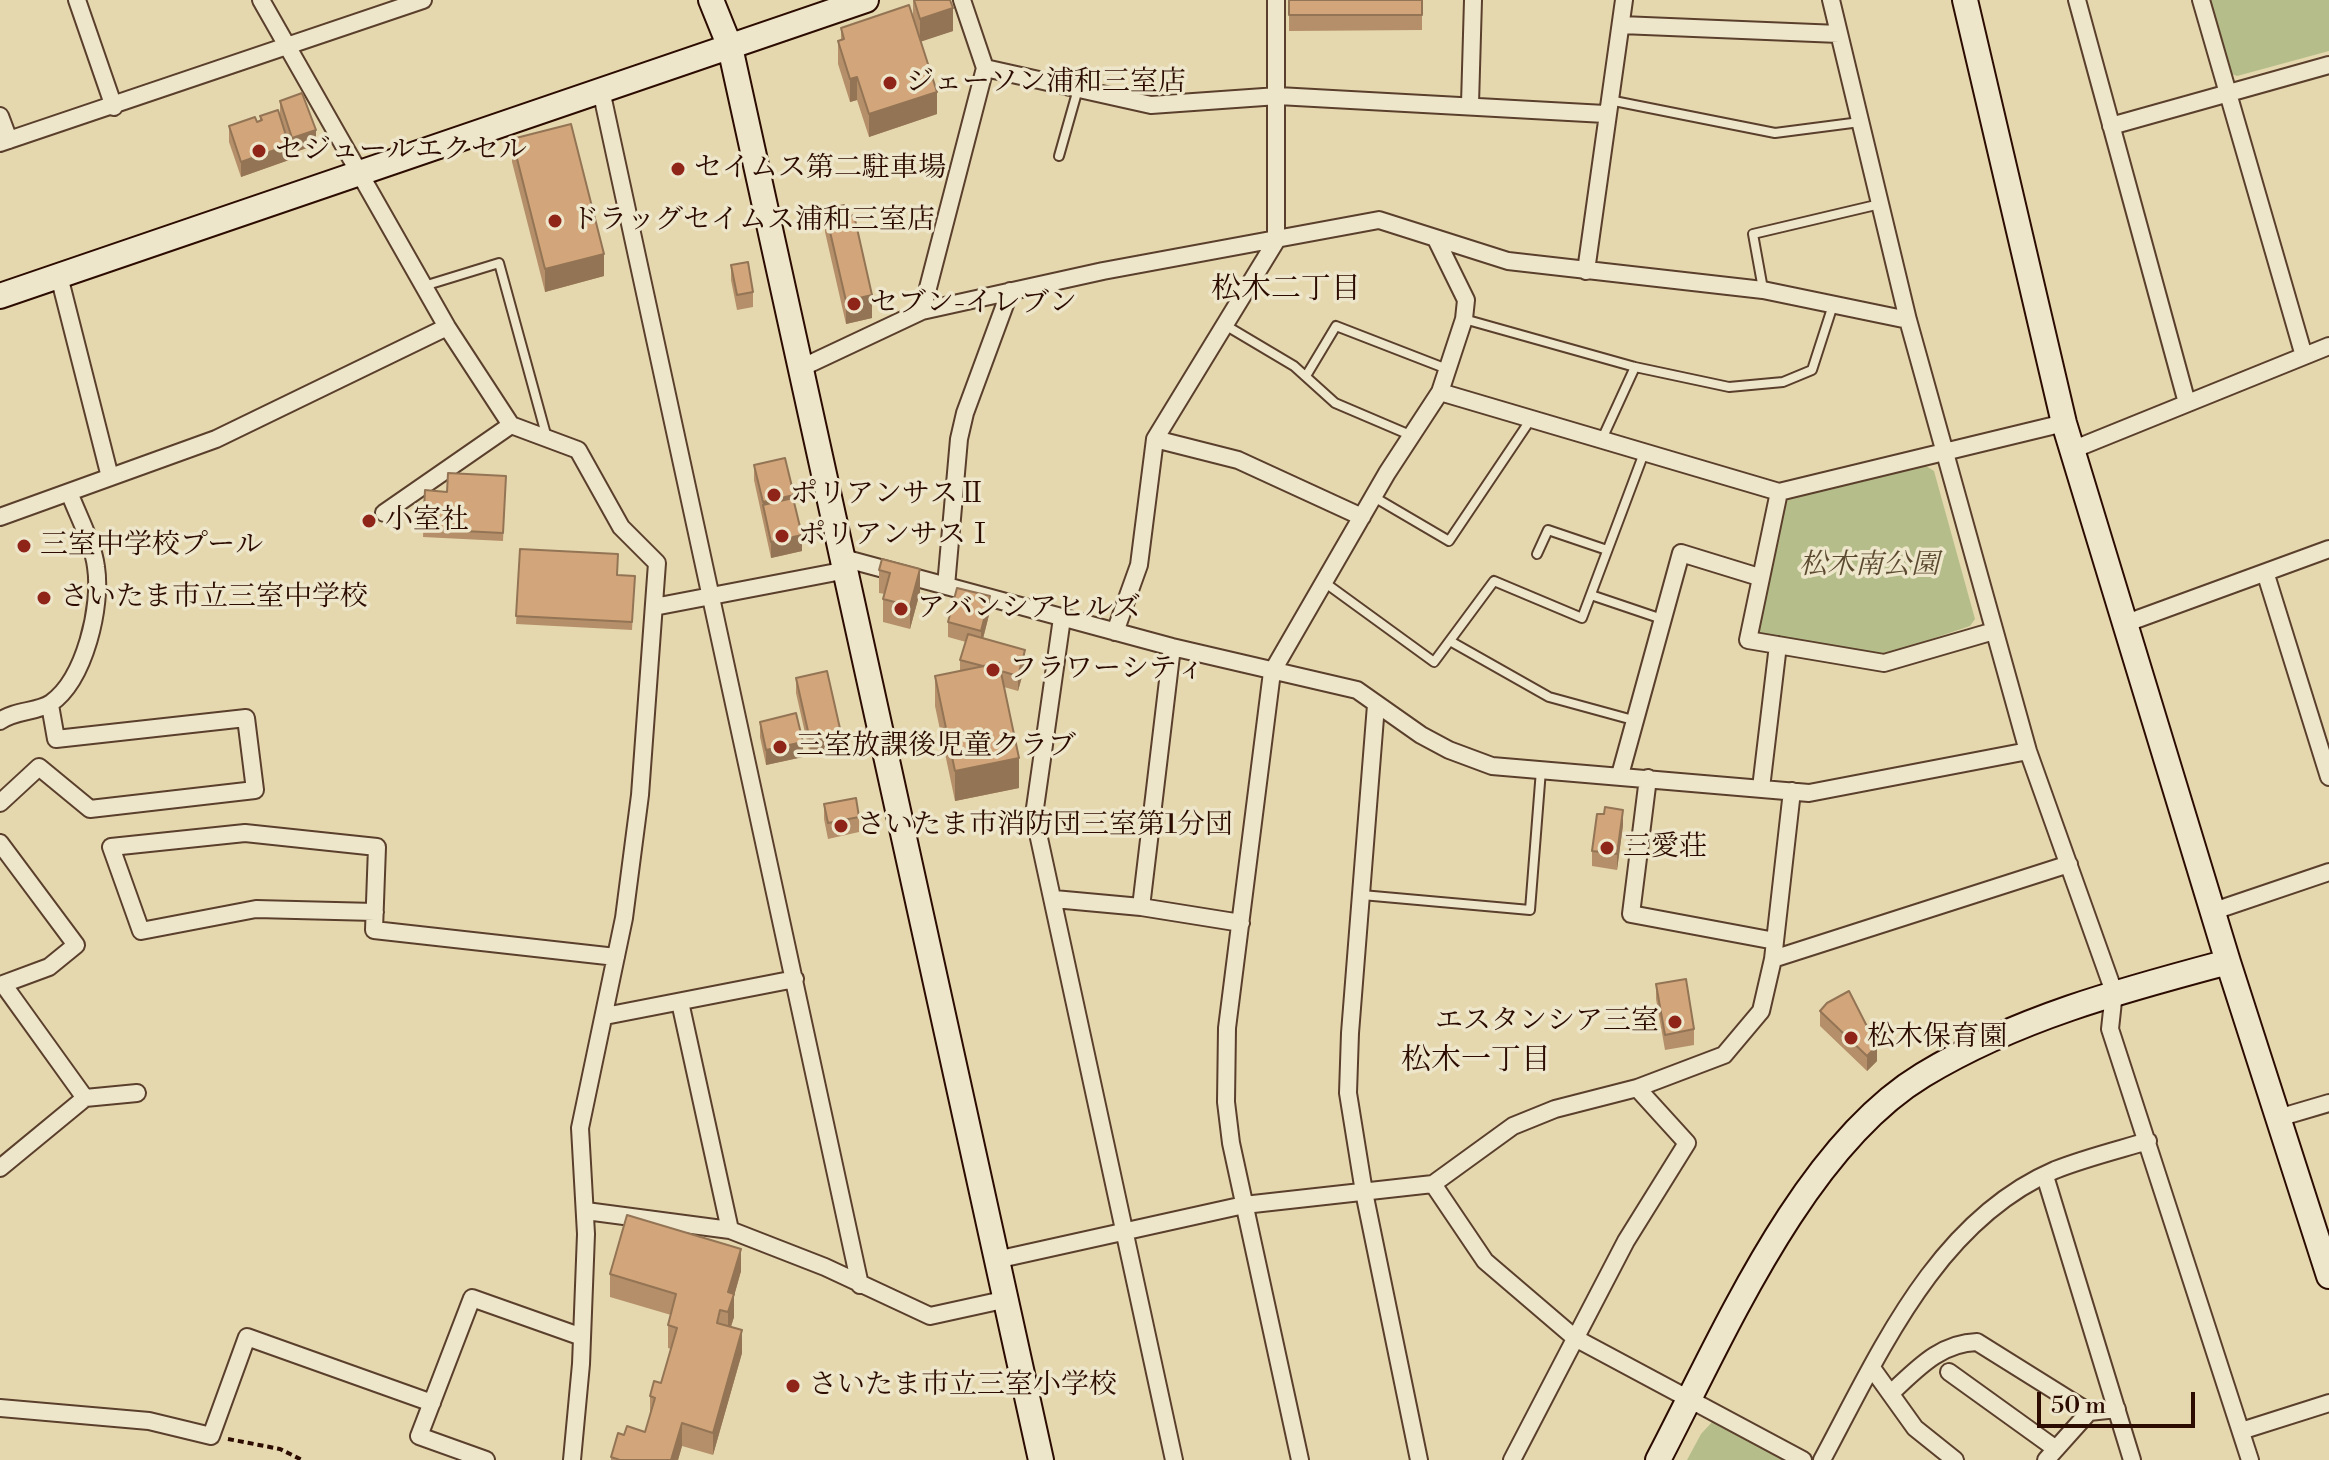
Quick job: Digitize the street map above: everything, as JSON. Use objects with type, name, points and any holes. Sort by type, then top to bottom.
[{"type":"street","points":[[77,0],[114,107]]},
{"type":"street","points":[[261,0],[447,327],[511,425],[578,450],[621,527],[657,563],[640,795],[616,957],[580,1128],[586,1211],[582,1337],[572,1460]]},
{"type":"street","points":[[0,116],[5,141],[114,107],[423,0]]},
{"type":"street","points":[[711,0],[730,47],[803,367],[1003,1300],[1041,1460]]},
{"type":"street","points":[[0,296],[866,0]]},
{"type":"street","points":[[922,311],[985,68],[962,0]]},
{"type":"street","points":[[1115,632],[1139,565],[1155,439],[1276,241],[1276,0]]},
{"type":"street","points":[[1470,104],[1473,0]]},
{"type":"street","points":[[1586,271],[1624,0]]},
{"type":"street","points":[[1831,0],[1908,320],[2028,751],[2114,992],[2110,1029],[2250,1460]]},
{"type":"street","points":[[1965,0],[2064,423],[2228,962],[2329,1276]]},
{"type":"street","points":[[2077,0],[2187,403]]},
{"type":"street","points":[[2201,0],[2304,356]]},
{"type":"street","points":[[1621,25],[1839,34]]},
{"type":"street","points":[[2111,126],[2329,65]]},
{"type":"street","points":[[985,68],[1151,105],[1278,96],[1607,107]]},
{"type":"street","points":[[601,90],[860,1285]]},
{"type":"street","points":[[803,367],[922,311],[1010,291],[1379,220],[1508,261],[1763,290],[1908,320]]},
{"type":"street","points":[[1300,1460],[1244,1205],[1226,1102],[1227,1028],[1272,672],[1410,435],[1440,392],[1464,319],[1466,300],[1436,239]]},
{"type":"street","points":[[59,276],[110,477]]},
{"type":"street","points":[[946,586],[965,413],[1010,291]]},
{"type":"street","points":[[0,517],[216,439],[447,327]]},
{"type":"street","points":[[2072,450],[2329,346]]},
{"type":"street","points":[[1440,392],[1779,492],[2064,423]]},
{"type":"street","points":[[384,513],[511,425]]},
{"type":"street","points":[[1155,439],[1238,460],[1362,517]]},
{"type":"street","points":[[0,721],[12,713],[50,705],[79,665],[97,602],[96,566],[69,492]]},
{"type":"street","points":[[1779,492],[1748,640],[1884,663],[1994,631]]},
{"type":"street","points":[[2124,624],[2266,575],[2329,549]]},
{"type":"street","points":[[1620,775],[1681,553],[1759,577]]},
{"type":"street","points":[[654,607],[713,598],[845,564],[946,586],[1272,672],[1357,690],[1421,735],[1477,762],[1541,770],[1809,793],[2028,751]]},
{"type":"street","points":[[2266,575],[2329,777]]},
{"type":"street","points":[[1062,618],[1034,815],[1174,1460]]},
{"type":"street","points":[[1761,788],[1778,645]]},
{"type":"street","points":[[1141,907],[1172,647]]},
{"type":"street","points":[[2,796],[39,767],[90,809],[255,790],[246,718],[56,739],[50,705]]},
{"type":"street","points":[[1376,705],[1348,1060],[1350,1116],[1419,1460]]},
{"type":"street","points":[[1648,778],[1631,914],[1775,941]]},
{"type":"street","points":[[996,1260],[1244,1205],[1433,1184],[1513,1126],[1555,1109],[1637,1088],[1724,1055],[1761,1011],[1773,959],[1792,791]]},
{"type":"street","points":[[375,912],[256,909],[141,931],[111,847],[245,833],[377,847],[375,912],[374,930],[616,957]]},
{"type":"street","points":[[0,843],[76,945],[41,971],[1,984],[85,1098]]},
{"type":"street","points":[[1773,959],[2069,864]]},
{"type":"street","points":[[2214,911],[2329,872]]},
{"type":"street","points":[[1054,899],[1141,907],[1241,923]]},
{"type":"street","points":[[1658,1460],[1778,1234],[1816,1177],[1859,1127],[1921,1076],[1996,1036],[2114,992],[2228,962]]},
{"type":"street","points":[[605,1016],[795,979]]},
{"type":"street","points":[[680,1002],[730,1230]]},
{"type":"street","points":[[1512,1460],[1626,1241],[1687,1143],[1637,1088]]},
{"type":"street","points":[[0,1168],[85,1098],[137,1093]]},
{"type":"street","points":[[2278,1118],[2329,1103]]},
{"type":"street","points":[[1822,1460],[1918,1287],[1965,1236],[2011,1195],[2045,1176],[2148,1141]]},
{"type":"street","points":[[2045,1176],[2132,1460]]},
{"type":"street","points":[[1433,1184],[1485,1261],[1575,1338],[1803,1460]]},
{"type":"street","points":[[586,1211],[730,1230],[930,1316],[1003,1300]]},
{"type":"street","points":[[486,1460],[419,1436],[472,1298],[582,1337]]},
{"type":"street","points":[[0,1408],[149,1421],[211,1436],[247,1337],[432,1403]]},
{"type":"street","points":[[1891,1393],[1934,1355],[1962,1342],[1977,1342],[2089,1412],[2117,1409]]},
{"type":"street","points":[[1872,1368],[1915,1428],[1955,1460]]},
{"type":"street","points":[[1949,1372],[2051,1454],[2089,1412]]},
{"type":"street","points":[[2241,1431],[2329,1403]]},
{"type":"lane","points":[[1059,156],[1078,89]]},
{"type":"lane","points":[[1607,107],[1775,133],[1860,122]]},
{"type":"lane","points":[[1763,290],[1753,234],[1880,204]]},
{"type":"lane","points":[[424,286],[499,263],[547,439]]},
{"type":"lane","points":[[1464,319],[1635,367],[1729,387],[1783,382],[1812,370],[1833,304]]},
{"type":"lane","points":[[1224,324],[1306,376],[1335,403],[1410,435]]},
{"type":"lane","points":[[1306,376],[1336,326],[1447,369]]},
{"type":"lane","points":[[1601,440],[1635,367]]},
{"type":"lane","points":[[1374,497],[1449,541],[1531,419]]},
{"type":"lane","points":[[1324,582],[1434,662],[1494,581],[1582,618],[1644,453]]},
{"type":"lane","points":[[1537,554],[1548,530],[1607,550]]},
{"type":"lane","points":[[1591,595],[1662,619]]},
{"type":"lane","points":[[1450,641],[1549,697],[1633,720]]},
{"type":"lane","points":[[1362,895],[1530,910],[1541,770]]},
{"type":"path","points":[[211,1436],[280,1449],[302,1460]]},
{"type":"green space","points":[[2208,0],[2329,0],[2329,51],[2237,76],[2226,72]]},
{"type":"green space","name":"松木南公園","points":[[1923,464],[1934,471],[1975,619],[1970,626],[1878,657],[1765,636],[1755,627],[1782,503],[1788,497]]},
{"type":"green space","points":[[1713,1421],[1786,1460],[1687,1460],[1701,1434]]},
{"type":"building","points":[[914,0],[950,0],[953,8],[920,19]]},
{"type":"building","points":[[1289,0],[1422,0],[1422,15],[1289,15]]},
{"type":"building","points":[[909,5],[937,92],[869,114],[857,77],[850,79],[838,41],[844,39],[841,28]]},
{"type":"building","points":[[302,93],[316,130],[292,138],[280,101]]},
{"type":"building","points":[[278,110],[289,145],[241,162],[229,126],[255,117],[257,122],[262,120],[260,116]]},
{"type":"building","points":[[571,124],[604,254],[545,269],[512,139]]},
{"type":"building","points":[[844,205],[847,217],[854,215],[872,295],[846,301],[825,210]]},
{"type":"building","points":[[748,262],[753,292],[737,295],[731,265]]},
{"type":"building","points":[[785,458],[794,495],[763,502],[754,465]]},
{"type":"building","points":[[448,473],[506,476],[503,533],[423,529],[425,490],[447,492]]},
{"type":"building","points":[[793,498],[802,535],[771,542],[763,505]]},
{"type":"building","points":[[520,549],[618,554],[617,575],[635,576],[632,622],[516,616]]},
{"type":"building","points":[[882,559],[920,569],[910,606],[883,599],[890,573],[879,570]]},
{"type":"building","points":[[957,588],[990,596],[981,631],[948,622]]},
{"type":"building","points":[[968,634],[1025,650],[1018,676],[1001,671],[999,663],[983,666],[960,660]]},
{"type":"building","points":[[999,663],[1019,758],[955,771],[935,676]]},
{"type":"building","points":[[827,671],[841,733],[810,740],[796,678]]},
{"type":"building","points":[[796,713],[803,742],[766,750],[760,722]]},
{"type":"building","points":[[856,798],[859,817],[828,823],[824,804]]},
{"type":"building","points":[[1605,807],[1623,810],[1617,854],[1592,851],[1597,814],[1604,814]]},
{"type":"building","name":"エスタンシア三室","points":[[1686,979],[1694,1029],[1665,1035],[1656,984]]},
{"type":"building","points":[[1849,991],[1877,1046],[1867,1056],[1820,1011],[1827,1003]]},
{"type":"building","points":[[627,1215],[741,1249],[728,1292],[734,1294],[728,1312],[720,1310],[717,1323],[742,1330],[713,1433],[682,1423],[671,1460],[620,1460],[611,1457],[618,1433],[624,1435],[627,1426],[645,1432],[655,1398],[650,1396],[654,1381],[661,1383],[677,1328],[668,1325],[676,1294],[610,1274]]},
{"type":"place","name":"ジェーソン浦和三室店","points":[[890,83]]},
{"type":"place","name":"セジュールエクセル","points":[[259,151]]},
{"type":"place","name":"セイムス第二駐車場","points":[[678,169]]},
{"type":"place","name":"ドラッグセイムス浦和三室店","points":[[555,221]]},
{"type":"place","name":"セブン-イレブン","points":[[854,304]]},
{"type":"place","name":"ポリアンサスⅡ","points":[[774,495]]},
{"type":"place","name":"小室社","points":[[369,521]]},
{"type":"place","name":"ポリアンサスⅠ","points":[[782,536]]},
{"type":"place","name":"三室中学校プール","points":[[24,546]]},
{"type":"place","name":"さいたま市立三室中学校","points":[[44,598]]},
{"type":"place","name":"アバンシアヒルズ","points":[[901,609]]},
{"type":"place","name":"フラワーシティ","points":[[993,670]]},
{"type":"place","name":"三室放課後児童クラブ","points":[[780,747]]},
{"type":"place","name":"さいたま市消防団三室第1分団","points":[[841,826]]},
{"type":"place","name":"三愛荘","points":[[1607,848]]},
{"type":"place","name":"エスタンシア三室","points":[[1675,1022]]},
{"type":"place","name":"松木保育園","points":[[1851,1038]]},
{"type":"place","name":"さいたま市立三室小学校","points":[[793,1386]]},
{"type":"district","name":"松木二丁目","points":[[1286,291]]},
{"type":"district","name":"松木一丁目","points":[[1476,1062]]}]
